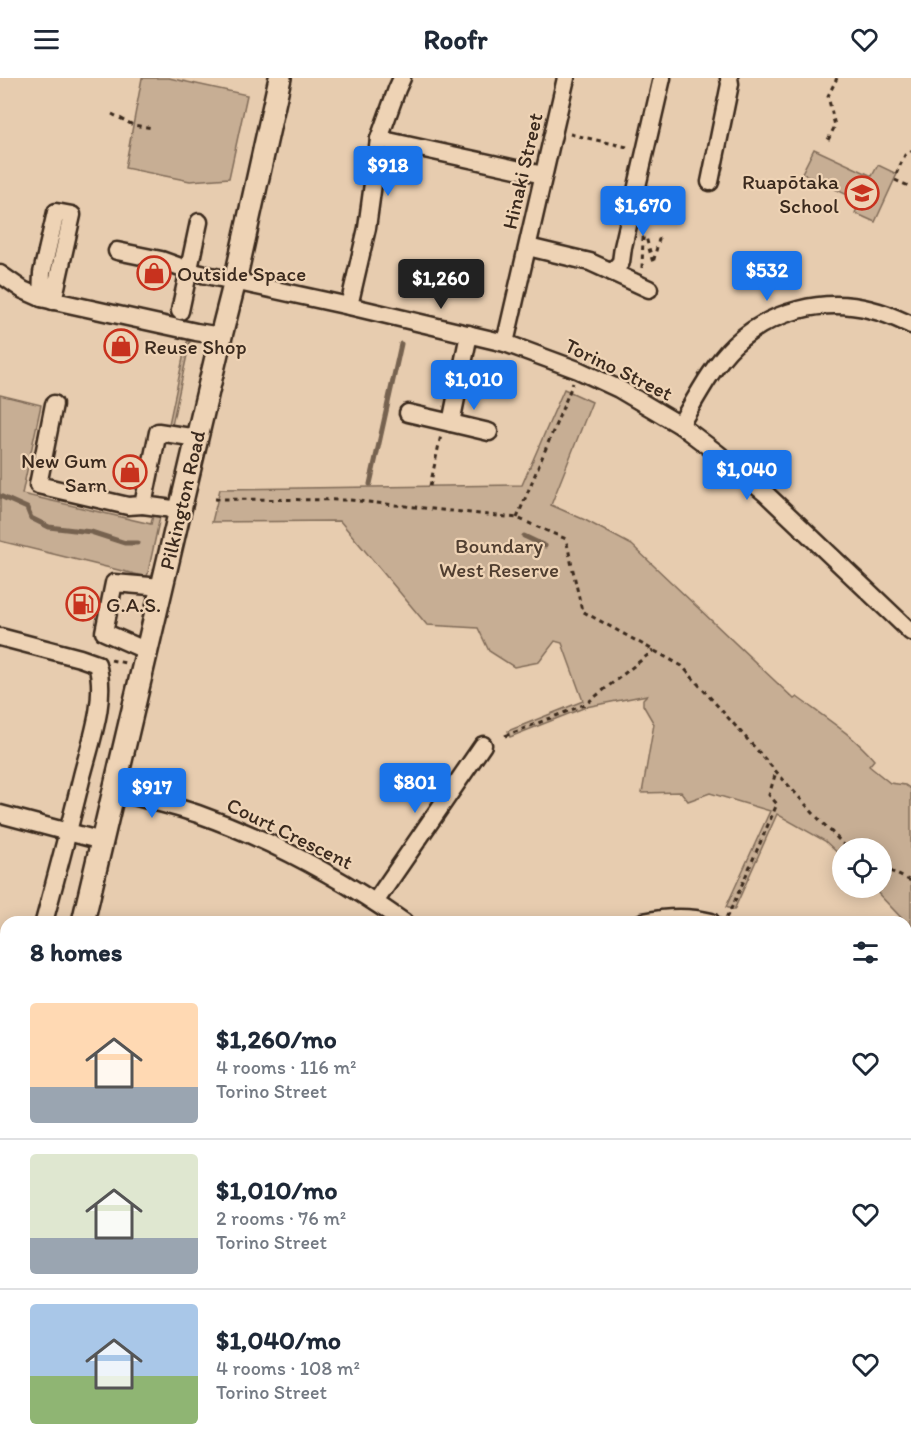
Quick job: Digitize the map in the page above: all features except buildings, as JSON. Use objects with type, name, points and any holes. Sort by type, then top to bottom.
[{"type":"main road","name":"Pilkington Road","points":[[83,916],[220,336],[235,281],[280,78]]},
{"type":"street","points":[[349,306],[367,228],[379,140],[402,78]]},
{"type":"street","name":"Hinaki Street","points":[[505,343],[566,78]]},
{"type":"street","points":[[612,272],[621,262],[622,248],[663,78]]},
{"type":"street","points":[[710,182],[730,84],[729,78]]},
{"type":"street","points":[[379,140],[543,175]]},
{"type":"street","points":[[180,311],[199,222]]},
{"type":"street","points":[[528,247],[590,262],[649,289]]},
{"type":"street","name":"Torino Street","points":[[117,251],[161,260],[189,270],[235,281],[505,343],[578,370],[628,394],[680,425],[717,453],[765,493],[911,632]]},
{"type":"street","points":[[0,274],[23,290],[47,299],[220,336]]},
{"type":"street","points":[[680,425],[717,365],[733,346],[749,333],[783,314],[836,304],[872,309],[911,325]]},
{"type":"street","points":[[451,423],[469,334]]},
{"type":"street","points":[[54,404],[38,485],[128,506],[143,505],[180,510]]},
{"type":"street","points":[[408,413],[489,432]]},
{"type":"street","points":[[143,505],[158,432],[197,438]]},
{"type":"street","points":[[147,651],[104,633],[114,583],[162,587]]},
{"type":"street","points":[[0,637],[97,664],[100,675],[100,704],[46,916]]},
{"type":"street","points":[[375,902],[483,746]]},
{"type":"street","name":"Court Crescent","points":[[114,791],[183,809],[247,834],[313,864],[395,916]]},
{"type":"street","points":[[0,814],[102,841]]},
{"type":"path","points":[[828,140],[835,126],[828,96],[837,78]]},
{"type":"path","points":[[112,114],[133,125],[153,128]]},
{"type":"path","points":[[554,130],[637,149]]},
{"type":"path","points":[[896,174],[905,155],[911,152]]},
{"type":"path","points":[[895,180],[911,187]]},
{"type":"path","points":[[642,269],[643,238],[646,237],[653,263],[659,239],[656,234]]},
{"type":"path","points":[[517,518],[578,370]]},
{"type":"path","points":[[430,486],[442,429],[451,423]]},
{"type":"path","points":[[214,499],[349,500],[517,518],[566,539],[582,611],[682,666],[838,838]]},
{"type":"path","points":[[505,736],[586,704],[654,650]]},
{"type":"path","points":[[108,659],[122,662]]},
{"type":"path","points":[[726,916],[777,804],[769,795],[776,771]]},
{"type":"path","points":[[892,872],[911,881]]},
{"type":"green space","points":[[142,78],[169,78],[247,95],[229,178],[190,181],[125,168]]},
{"type":"green space","points":[[814,149],[872,176],[878,165],[897,174],[875,222],[855,213],[860,201],[802,173]]},
{"type":"green space","points":[[188,341],[190,341],[172,425],[169,424]]},
{"type":"green space","name":"Boundary West Reserve","points":[[564,389],[592,402],[551,505],[632,545],[794,699],[797,697],[856,742],[874,760],[869,766],[890,783],[905,785],[911,789],[911,916],[900,916],[882,898],[892,898],[892,838],[832,838],[832,848],[825,841],[777,814],[734,910],[726,907],[770,811],[710,793],[688,801],[681,792],[642,793],[654,724],[643,705],[643,699],[647,695],[586,707],[510,737],[508,731],[583,701],[562,643],[555,641],[539,662],[514,667],[489,651],[478,628],[427,625],[340,521],[212,522],[220,489],[522,485]]},
{"type":"green space","points":[[0,395],[41,405],[22,494],[151,524],[154,511],[160,517],[147,577],[0,541]]},
{"type":"waterway","points":[[370,484],[401,344]]},
{"type":"waterway","points":[[0,496],[27,508],[31,518],[49,527],[91,532],[125,543],[137,543]]},
{"type":"waterway","points":[[524,536],[545,546]]},
{"type":"place","name":"Ruapōtaka School","points":[[862,193]]},
{"type":"place","name":"Outside Space","points":[[154,273]]},
{"type":"place","name":"Reuse Shop","points":[[121,346]]},
{"type":"place","name":"New Gum Sarn","points":[[130,472]]},
{"type":"place","name":"G.A.S.","points":[[83,604]]}]
